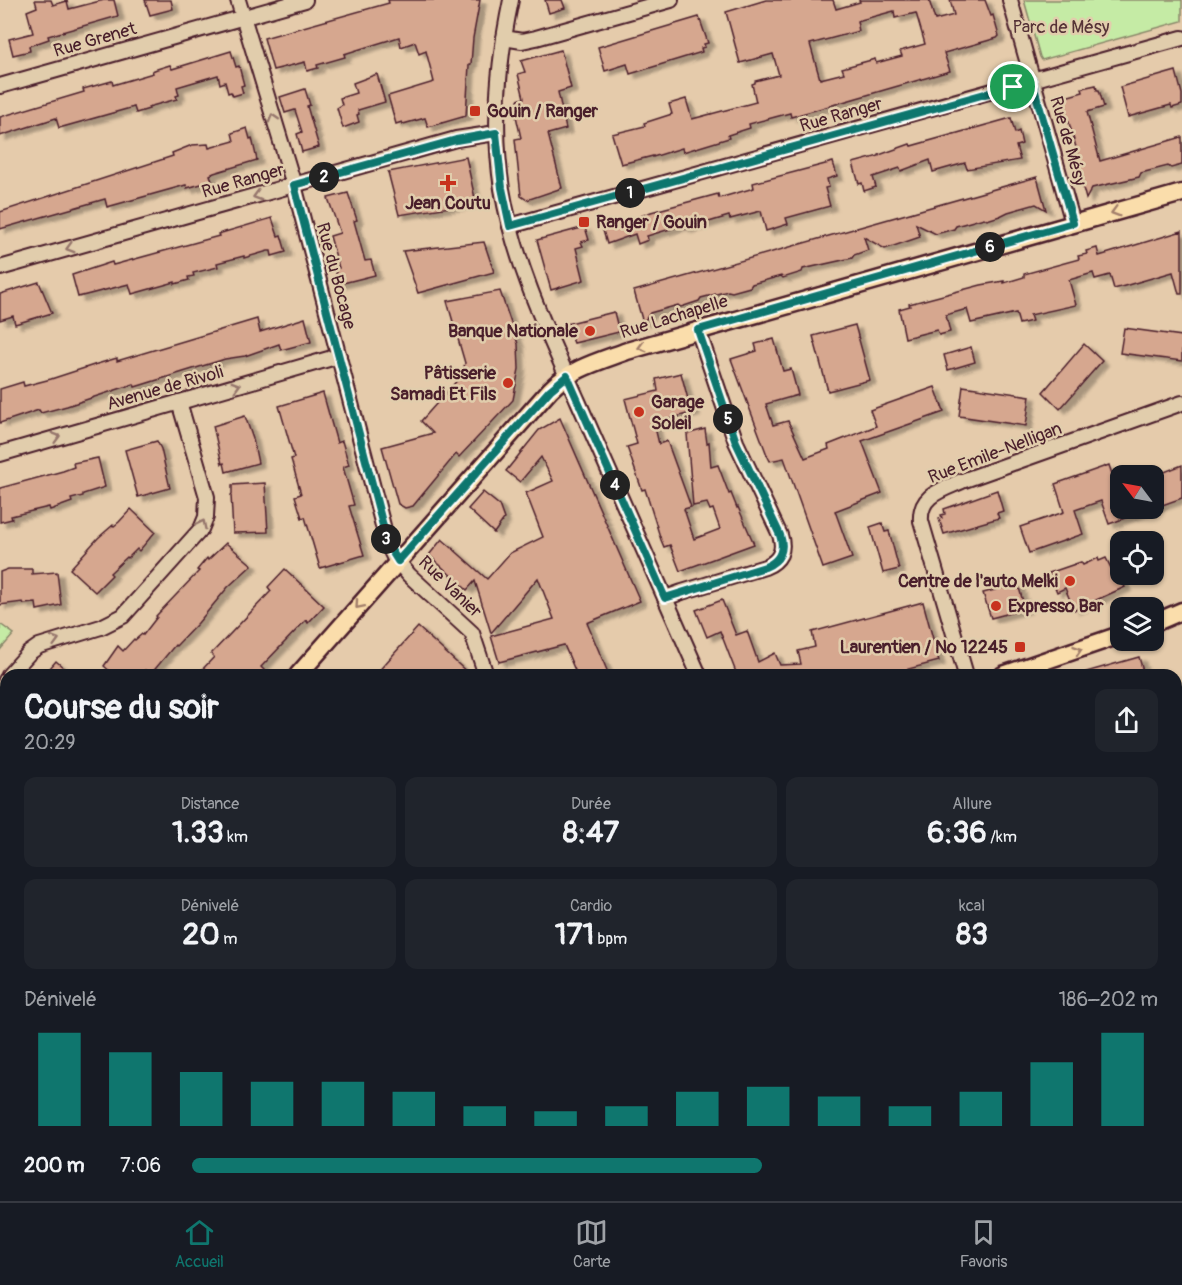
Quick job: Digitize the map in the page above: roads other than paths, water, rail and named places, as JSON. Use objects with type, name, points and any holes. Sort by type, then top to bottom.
[{"type":"main road","name":"Rue Lachapelle","points":[[303,669],[550,390],[567,376],[615,355],[698,330],[1182,193]]},
{"type":"main road","points":[[1164,619],[1182,611]]},
{"type":"main road","points":[[1021,669],[1110,638]]},
{"type":"street","name":"Rue du Bocage","points":[[238,0],[294,185],[388,545],[398,561]]},
{"type":"street","name":"Rue Grenet","points":[[0,86],[305,0]]},
{"type":"street","points":[[511,0],[498,82],[496,133],[502,188],[510,226],[530,284],[567,376],[696,669]]},
{"type":"street","points":[[504,38],[522,41],[536,38],[670,0]]},
{"type":"street","name":"Rue de Mésy","points":[[1010,0],[1073,223]]},
{"type":"street","name":"Rue Ranger","points":[[510,226],[1182,38]]},
{"type":"street","name":"Rue Ranger","points":[[0,268],[456,140],[496,133]]},
{"type":"street","points":[[665,598],[765,567],[776,561],[783,546],[736,442],[698,330]]},
{"type":"street","name":"Avenue de Rivoli","points":[[0,454],[339,356]]},
{"type":"street","points":[[14,669],[39,646],[101,627],[123,616],[201,529],[207,518],[207,497],[180,402]]},
{"type":"street","name":"Rue Emile-Nelligan","points":[[964,669],[921,521],[920,512],[926,501],[936,492],[962,481],[1182,403]]},
{"type":"street","name":"Rue Vanier","points":[[398,561],[409,575],[471,633],[484,669]]},
{"type":"place","name":"Gouin / Ranger","points":[[475,111]]},
{"type":"place","name":"Jean Coutu","points":[[448,183]]},
{"type":"place","name":"Ranger / Gouin","points":[[584,222]]},
{"type":"place","name":"Banque Nationale","points":[[590,331]]},
{"type":"place","name":"Pâtisserie Samadi Et Fils","points":[[508,383]]},
{"type":"place","name":"Garage Soleil","points":[[639,412]]},
{"type":"place","name":"Centre de l'auto Melki","points":[[1070,581]]},
{"type":"place","name":"Expresso Bar","points":[[996,606]]},
{"type":"place","name":"Laurentien / No 12245","points":[[1020,647]]},
{"type":"park label","name":"Parc de Mésy","points":[[1061,27]]}]
